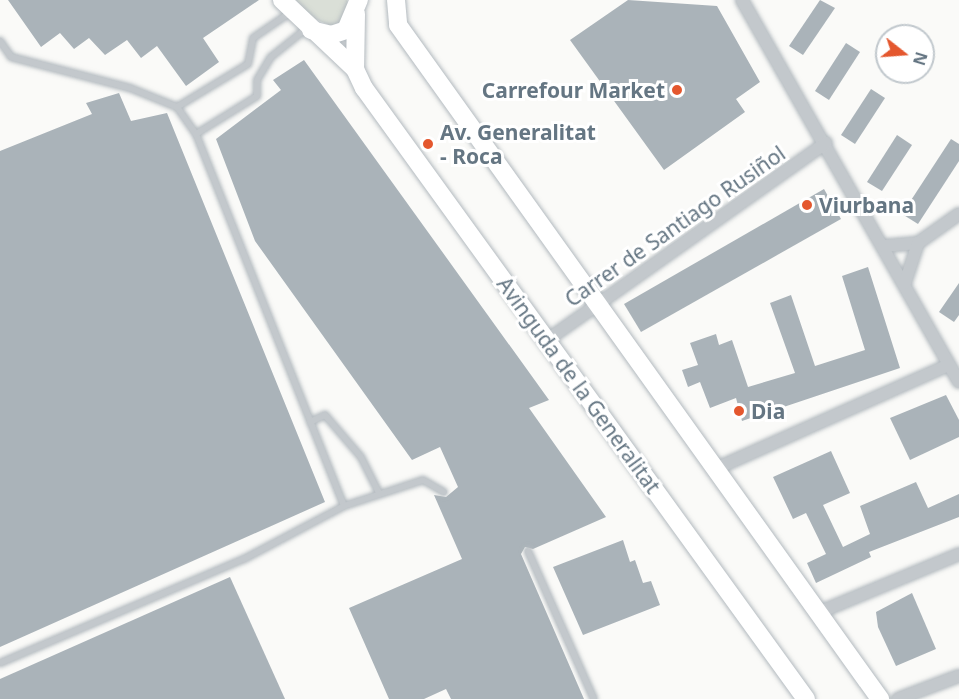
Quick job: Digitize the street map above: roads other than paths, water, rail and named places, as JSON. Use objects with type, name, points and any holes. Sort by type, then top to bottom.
[{"type":"street","points":[[396,0],[398,25],[600,303],[715,469],[820,612],[880,699]]},
{"type":"street","points":[[742,0],[905,282],[959,382]]},
{"type":"street","points":[[309,28],[331,35],[346,30],[363,5]]},
{"type":"street","points":[[355,69],[363,5]]},
{"type":"street","name":"Avinguda de la Generalitat","points":[[287,6],[355,69],[402,141],[806,699]]},
{"type":"street","name":"Carrer de Santiago Rusiñol","points":[[546,341],[826,143]]},
{"type":"street","points":[[884,246],[918,243],[959,214]]},
{"type":"street","points":[[905,282],[918,243]]},
{"type":"street","points":[[715,469],[949,365]]},
{"type":"street","points":[[820,612],[959,554]]},
{"type":"street","points":[[898,699],[959,676]]},
{"type":"lane","points":[[177,107],[248,64],[253,38],[287,6]]},
{"type":"lane","points":[[196,134],[257,96],[257,81],[271,57],[309,28]]},
{"type":"lane","points":[[0,40],[11,57],[130,88],[177,107],[196,134],[344,506]]},
{"type":"lane","points":[[310,422],[324,415],[361,457],[379,493]]},
{"type":"lane","points":[[0,663],[244,559],[344,506],[423,480],[444,492]]},
{"type":"lane","points":[[528,551],[594,699]]},
{"type":"place","name":"Carrefour Market","points":[[677,90]]},
{"type":"place","name":"Av. Generalitat - Roca","points":[[428,144]]},
{"type":"place","name":"Viurbana","points":[[807,205]]},
{"type":"place","name":"Dia","points":[[739,411]]}]
